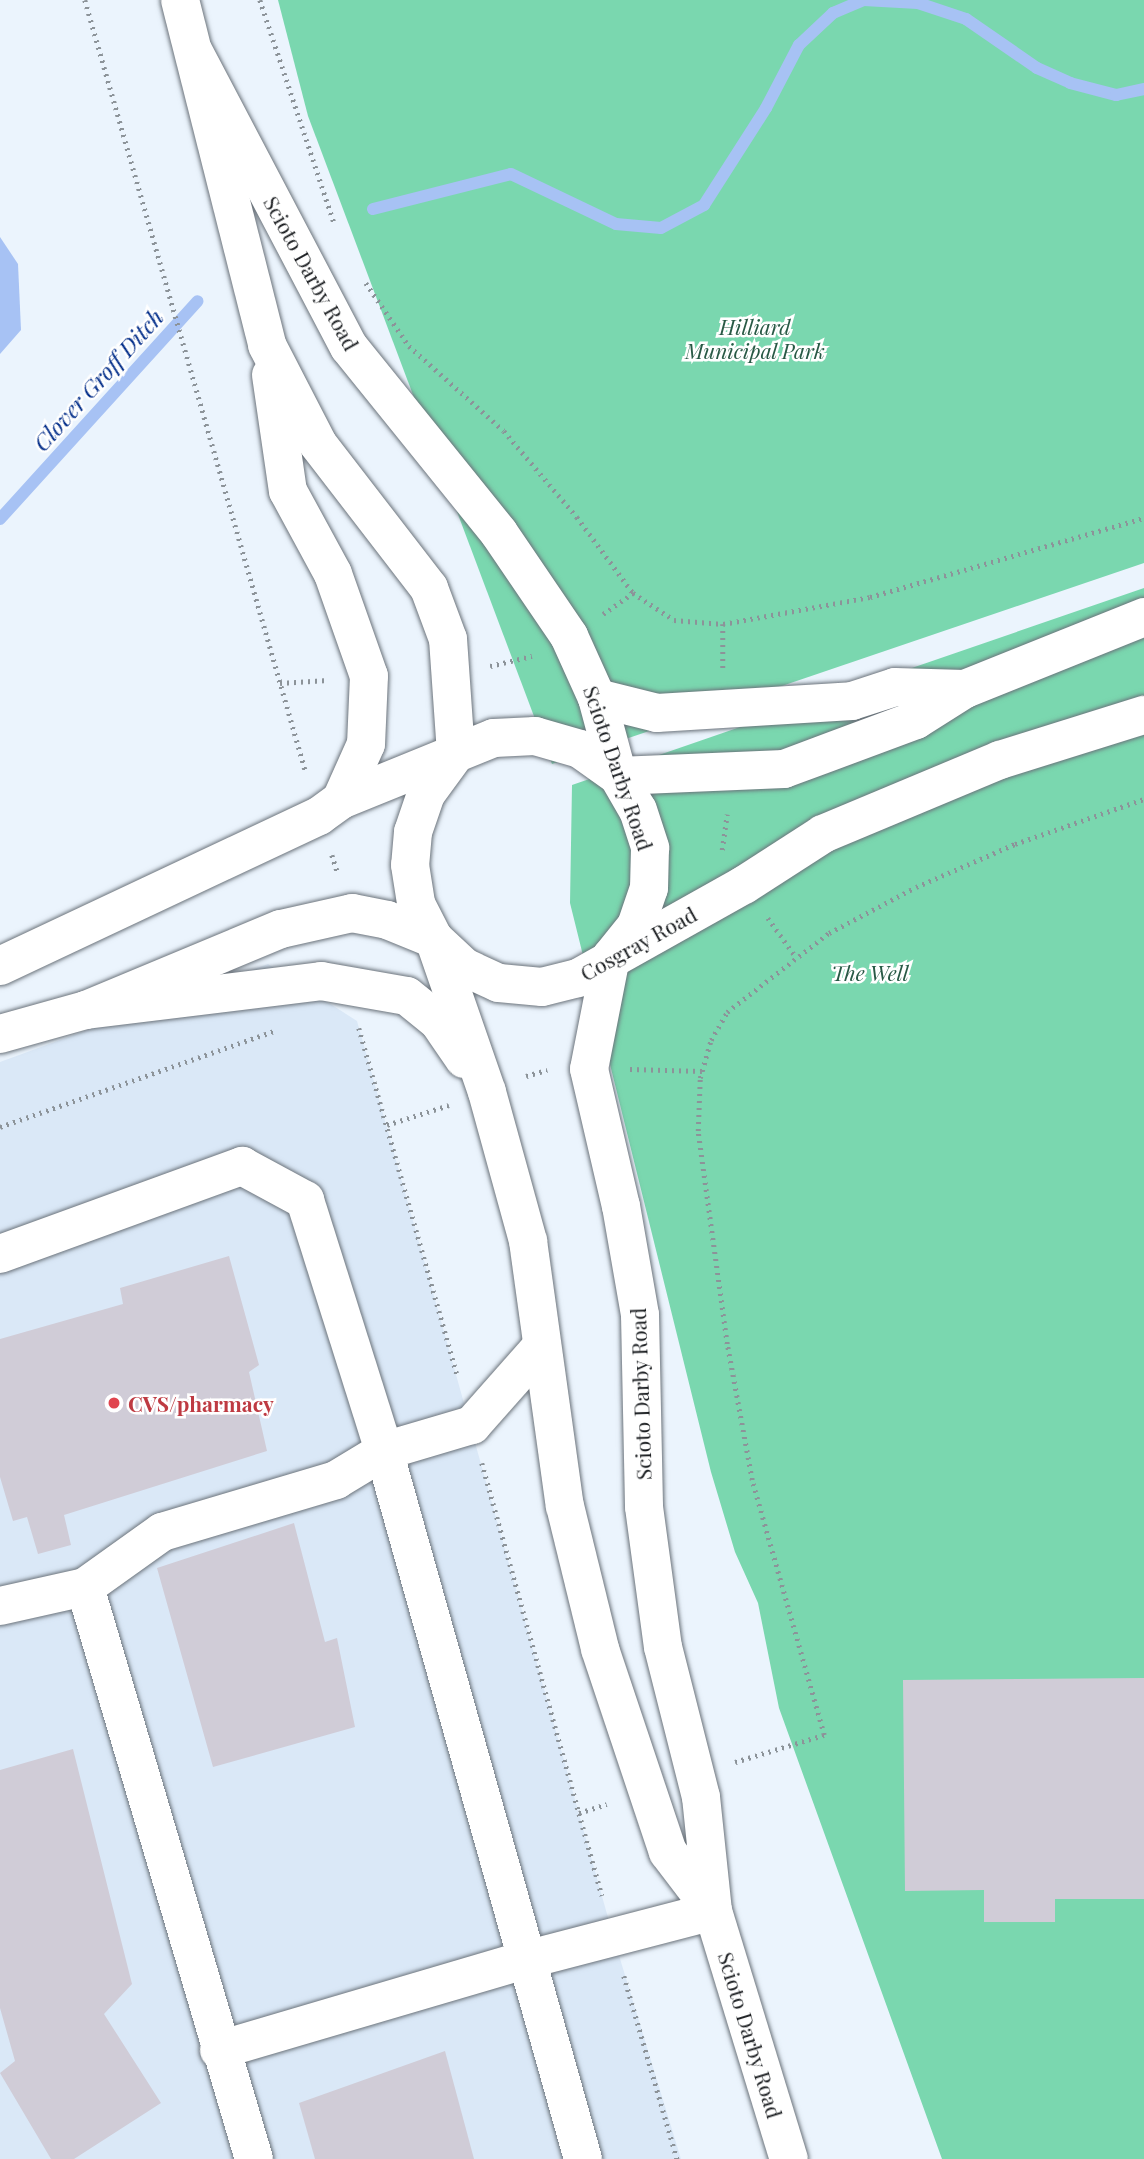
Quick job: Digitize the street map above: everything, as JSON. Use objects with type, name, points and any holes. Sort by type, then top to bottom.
[{"type":"main road","name":"Scioto Darby Road","points":[[180,0],[267,345],[288,491],[333,574],[369,676],[366,744],[330,808]]},
{"type":"main road","name":"Scioto Darby Road","points":[[194,52],[349,347],[499,533],[569,636],[597,698],[618,776],[638,810],[650,848],[649,888],[636,926],[611,957],[589,1069],[621,1206],[640,1315],[644,1507],[663,1647],[701,1797],[713,1911],[789,2159]]},
{"type":"main road","name":"Scioto Darby Road","points":[[267,345],[318,444],[429,589],[448,639],[456,753],[426,794],[412,832],[410,865],[416,904],[434,939],[488,1091],[528,1241],[565,1506],[600,1649],[668,1852],[713,1911]]},
{"type":"main road","points":[[0,966],[330,808],[494,738],[535,736],[580,749],[618,776],[784,769],[916,720],[965,689],[1144,617]]},
{"type":"main road","points":[[597,698],[657,713],[852,701],[895,687],[965,689]]},
{"type":"main road","name":"Cosgray Road","points":[[0,1034],[86,1010],[281,929],[352,913],[387,920],[434,939],[464,967],[499,983],[542,987],[578,978],[611,957],[744,885],[823,834],[1000,760],[1144,715]]},
{"type":"main road","name":"Cosgray Road","points":[[86,1010],[321,981],[358,985],[407,996],[438,1021],[488,1091]]},
{"type":"main road","points":[[0,1254],[242,1166],[305,1200],[384,1451],[583,2159]]},
{"type":"main road","points":[[0,1606],[85,1587],[162,1532],[335,1480],[384,1451],[472,1425],[541,1347]]},
{"type":"main road","points":[[85,1587],[219,2050],[254,2159]]},
{"type":"main road","points":[[219,2050],[525,1960],[614,1939],[713,1911]]},
{"type":"path","points":[[85,0],[280,683],[330,808],[352,913]]},
{"type":"path","points":[[260,0],[335,225]]},
{"type":"path","points":[[358,271],[409,346],[504,431],[577,517],[633,593],[674,620],[723,624],[870,597],[1144,518]]},
{"type":"path","points":[[601,615],[633,593]]},
{"type":"path","points":[[723,624],[723,675]]},
{"type":"path","points":[[487,666],[520,662],[541,652]]},
{"type":"path","points":[[280,683],[334,680]]},
{"type":"path","points":[[725,1766],[824,1735],[751,1480],[703,1185],[698,1131],[702,1071],[727,1012],[829,933],[916,887],[1015,845],[1144,799]]},
{"type":"path","points":[[727,858],[721,847],[730,802]]},
{"type":"path","points":[[765,915],[796,957]]},
{"type":"path","points":[[358,985],[357,1021],[677,2159]]},
{"type":"path","points":[[0,1127],[288,1026]]},
{"type":"path","points":[[623,1069],[702,1071]]},
{"type":"path","points":[[387,1125],[488,1091],[536,1071],[556,1070]]},
{"type":"shaded area","points":[[268,964],[357,1021],[614,1939],[681,2159],[0,2159],[0,1062]]},
{"type":"green space","name":"Hilliard Municipal Park","points":[[278,0],[1144,0],[1144,563],[552,764],[308,116]]},
{"type":"green space","name":"The Well","points":[[1144,588],[1144,2159],[942,2159],[779,1708],[758,1603],[735,1552],[711,1472],[570,903],[572,785]]},
{"type":"water","points":[[0,237],[18,264],[21,330],[0,354]]},
{"type":"building","points":[[229,1256],[259,1365],[249,1372],[267,1451],[64,1515],[71,1545],[38,1554],[27,1517],[13,1521],[0,1477],[0,1339],[123,1304],[120,1288]]},
{"type":"building","points":[[294,1523],[325,1642],[337,1638],[355,1727],[213,1767],[157,1568]]},
{"type":"building","points":[[1144,1678],[1144,1899],[1055,1899],[1055,1922],[984,1922],[984,1890],[905,1891],[903,1680]]},
{"type":"building","points":[[73,1749],[132,1984],[104,2014],[161,2103],[74,2159],[51,2159],[0,2073],[15,2061],[0,2008],[0,1770]]},
{"type":"building","points":[[445,2051],[474,2159],[315,2159],[299,2103]]},
{"type":"waterway","name":"Clover Groff Ditch","points":[[373,209],[511,174],[616,224],[661,228],[704,205],[766,108],[799,45],[833,13],[864,0],[918,3],[966,19],[1037,68],[1070,83],[1116,95],[1144,89]]},
{"type":"waterway","name":"Clover Groff Ditch","points":[[0,519],[198,301]]},
{"type":"place","name":"CVS/pharmacy","points":[[114,1403]]}]
